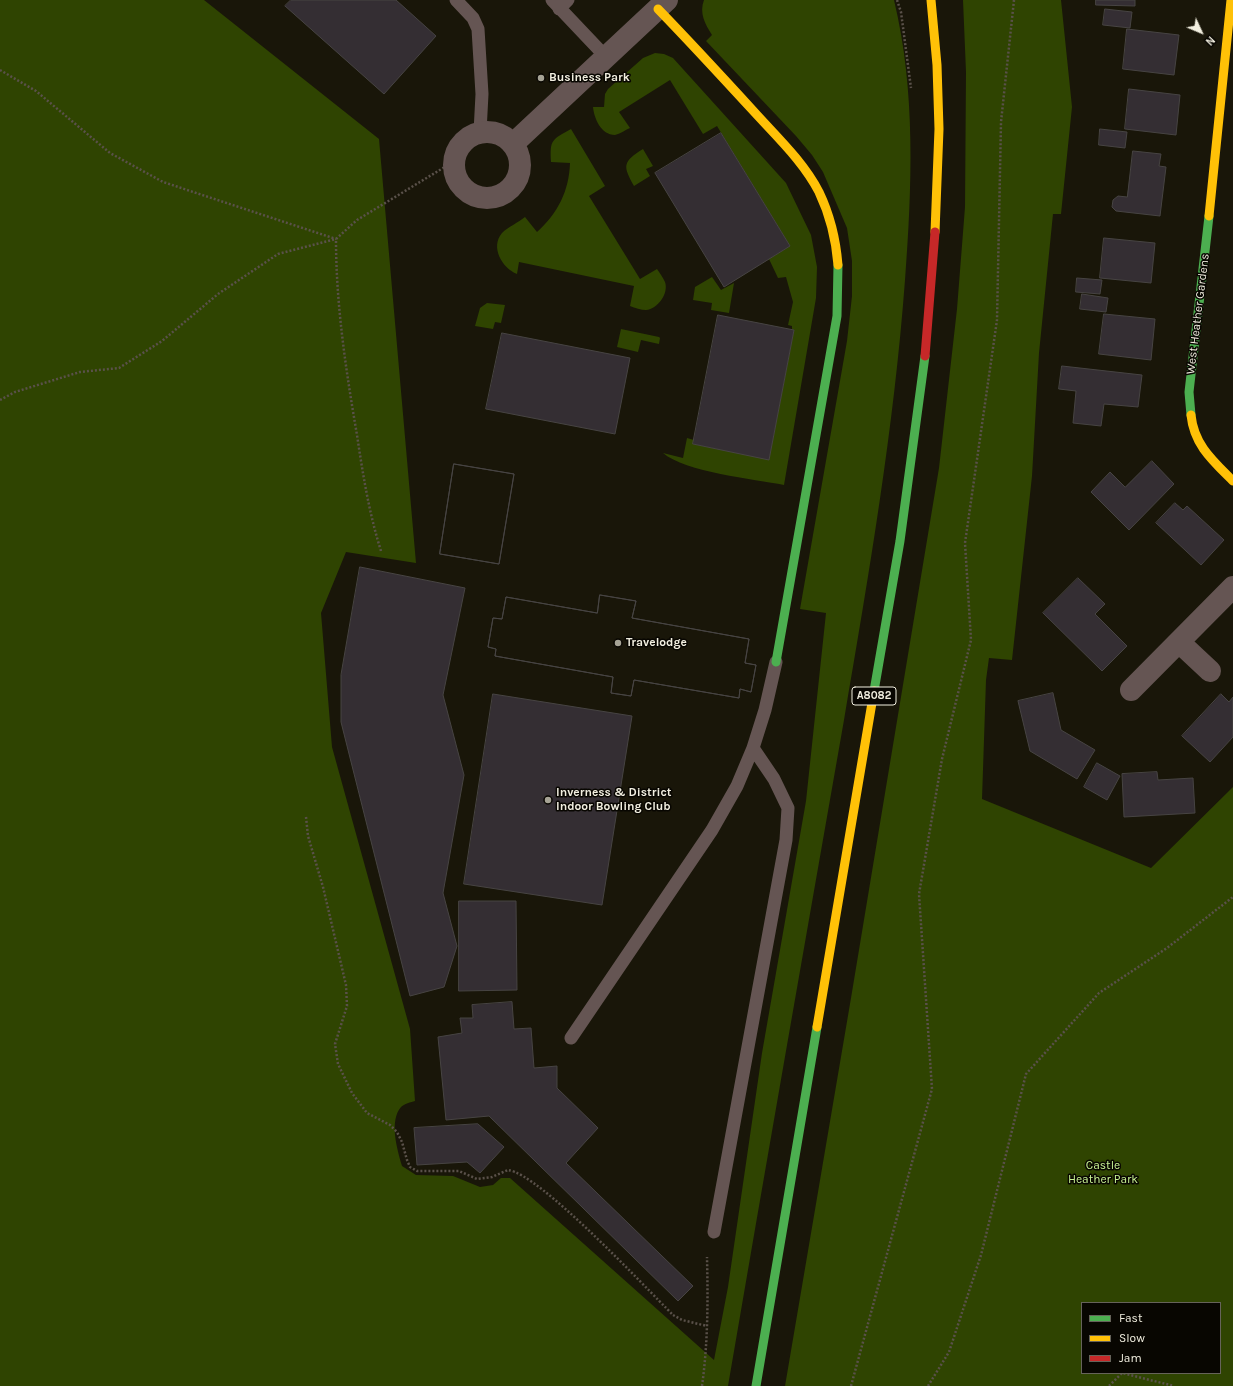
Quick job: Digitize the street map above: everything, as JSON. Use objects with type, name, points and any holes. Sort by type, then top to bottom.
[{"type":"main road","name":"A8082","points":[[756,1386],[900,541],[926,345],[935,246],[939,130],[937,65],[931,0]]},
{"type":"main road","name":"West Heather Gardens","points":[[1231,0],[1226,134],[1189,392],[1192,424],[1203,452],[1233,481]]},
{"type":"main road","points":[[662,4],[721,75],[806,170],[824,203],[835,241],[840,278],[837,316],[776,662]]},
{"type":"street","points":[[513,144],[662,4]]},
{"type":"street","points":[[480,132],[498,133],[513,144],[518,153],[520,164],[519,175],[514,184],[506,192],[496,197],[481,197],[466,191],[458,183],[454,173],[453,162],[456,152],[462,142],[470,136],[480,132]]},
{"type":"street","points":[[1131,690],[1233,587]]},
{"type":"street","points":[[1179,642],[1210,671]]},
{"type":"lane","points":[[456,0],[473,18],[478,29],[482,94],[480,132]]},
{"type":"lane","points":[[560,3],[606,57]]},
{"type":"lane","points":[[571,1038],[712,830],[737,786],[753,748],[765,710],[776,662]]},
{"type":"lane","points":[[714,1232],[786,840],[788,808],[774,779],[753,748]]},
{"type":"path","points":[[897,0],[901,12],[912,91]]},
{"type":"path","points":[[851,1386],[932,1089],[919,894],[942,759],[971,640],[964,543],[997,320],[1001,122],[1014,0]]},
{"type":"path","points":[[0,70],[36,91],[110,153],[164,182],[336,239]]},
{"type":"path","points":[[0,400],[15,392],[80,372],[119,368],[162,341],[218,294],[278,254],[336,239],[357,220],[453,162]]},
{"type":"path","points":[[336,239],[336,264],[348,383],[371,519],[381,551]]},
{"type":"path","points":[[306,817],[308,836],[323,887],[346,984],[347,1006],[335,1044],[336,1053],[344,1078],[359,1104],[367,1113],[390,1125],[397,1132],[410,1167],[417,1171],[459,1171],[477,1179],[492,1177],[508,1170],[514,1171],[527,1178],[608,1250],[673,1315],[682,1320],[707,1326]]},
{"type":"path","points":[[928,1386],[949,1352],[981,1255],[1026,1074],[1099,993],[1167,948],[1233,897]]},
{"type":"path","points":[[702,1386],[706,1352],[707,1257]]},
{"type":"path","points":[[1109,1386],[1121,1374]]},
{"type":"path","points":[[1126,1374],[1174,1386]]},
{"type":"green space","points":[[0,0],[204,0],[379,139],[416,563],[346,552],[321,613],[332,747],[410,1029],[415,1101],[401,1107],[395,1120],[396,1144],[400,1159],[402,1166],[416,1175],[453,1176],[480,1187],[493,1185],[501,1178],[510,1178],[714,1360],[728,1287],[762,1053],[806,801],[826,613],[800,609],[847,341],[852,296],[852,261],[847,228],[823,172],[812,155],[796,136],[706,41],[712,35],[702,14],[702,9],[704,0],[894,0],[906,69],[909,104],[910,175],[905,280],[894,391],[880,501],[863,610],[728,1386],[0,1386]]},
{"type":"green space","name":"Castle Heather Park","points":[[963,0],[1061,0],[1072,107],[1061,214],[1053,214],[1039,353],[1032,476],[1012,660],[989,658],[986,680],[982,799],[1151,868],[1233,787],[1233,1386],[785,1386],[939,468],[957,309],[965,207],[966,72]]},
{"type":"green space","points":[[655,53],[664,54],[673,58],[786,183],[811,235],[817,267],[816,298],[784,485],[703,470],[673,460],[663,453],[683,458],[687,438],[694,440],[693,444],[769,459],[794,330],[792,329],[792,326],[788,325],[793,302],[786,277],[778,278],[769,259],[790,246],[717,126],[703,134],[670,80],[619,112],[630,128],[615,135],[606,132],[599,125],[593,107],[604,107],[605,94],[608,89],[643,58]]},
{"type":"green space","points":[[571,129],[605,186],[589,196],[640,279],[657,269],[665,282],[666,286],[662,300],[655,307],[642,310],[630,306],[634,286],[519,262],[517,274],[502,262],[499,256],[497,244],[502,233],[525,217],[537,232],[551,217],[561,201],[565,192],[570,163],[551,162],[551,149],[553,141],[556,138]]},
{"type":"green space","points":[[643,149],[653,166],[646,169],[650,176],[634,186],[626,169],[626,165],[631,157]]},
{"type":"green space","points":[[712,277],[721,290],[734,283],[729,313],[711,310],[712,303],[693,300],[695,287]]},
{"type":"green space","points":[[487,303],[505,305],[501,323],[495,322],[493,329],[475,326],[480,308]]},
{"type":"green space","points":[[621,329],[659,337],[659,344],[641,340],[638,352],[617,347]]},
{"type":"building","points":[[291,0],[396,0],[436,36],[384,94],[285,6]]},
{"type":"building","points":[[1096,0],[1135,0],[1135,6],[1096,5]]},
{"type":"building","points":[[1105,9],[1132,12],[1130,28],[1103,25]]},
{"type":"building","points":[[1127,29],[1179,35],[1174,75],[1123,69]]},
{"type":"building","points":[[1129,89],[1180,95],[1176,135],[1125,129]]},
{"type":"building","points":[[1100,129],[1127,132],[1125,148],[1099,145]]},
{"type":"building","points":[[721,133],[790,246],[724,287],[655,173]]},
{"type":"building","points":[[1133,151],[1161,154],[1159,166],[1166,167],[1160,216],[1116,211],[1112,207],[1113,200],[1118,196],[1127,197]]},
{"type":"building","points":[[1104,238],[1155,243],[1151,283],[1100,278]]},
{"type":"building","points":[[1077,278],[1102,280],[1100,294],[1076,292]]},
{"type":"building","points":[[1082,294],[1108,298],[1106,312],[1080,309]]},
{"type":"building","points":[[1104,314],[1155,319],[1151,360],[1099,354]]},
{"type":"building","points":[[718,315],[794,330],[769,460],[693,444]]},
{"type":"building","points":[[502,333],[630,358],[615,434],[486,409]]},
{"type":"building","points":[[1062,366],[1142,375],[1138,407],[1104,404],[1101,426],[1073,423],[1076,391],[1059,389]]},
{"type":"building","points":[[1152,461],[1174,484],[1129,530],[1091,492],[1110,472],[1125,487]]},
{"type":"building","points":[[454,464],[514,474],[499,564],[440,554]]},
{"type":"building","points":[[454,464],[514,474],[499,564],[440,554]]},
{"type":"building","points":[[1175,503],[1183,510],[1187,506],[1224,540],[1201,565],[1156,523]]},
{"type":"building","points":[[360,567],[465,588],[443,695],[464,775],[443,893],[457,946],[444,987],[410,996],[341,722],[341,675]]},
{"type":"building","points":[[1078,578],[1105,604],[1095,614],[1127,646],[1102,671],[1043,613]]},
{"type":"building","name":"Travelodge","points":[[600,595],[636,601],[632,618],[749,639],[745,663],[756,665],[751,692],[740,689],[739,698],[634,680],[631,696],[611,693],[613,677],[495,656],[496,649],[488,647],[493,618],[502,619],[506,597],[597,613]]},
{"type":"building","name":"Travelodge","points":[[600,595],[636,601],[632,618],[749,639],[745,663],[756,665],[751,692],[740,689],[739,698],[634,680],[631,696],[611,693],[613,677],[495,656],[496,649],[488,647],[493,618],[502,619],[506,597],[597,613]]},
{"type":"building","points":[[1053,693],[1061,730],[1095,750],[1077,779],[1030,751],[1018,701]]},
{"type":"building","name":"Inverness & District Indoor Bowling Club","points":[[493,694],[632,716],[602,905],[464,884]]},
{"type":"building","points":[[1221,694],[1229,702],[1233,697],[1233,737],[1210,762],[1182,736]]},
{"type":"building","points":[[1097,763],[1120,776],[1107,800],[1084,787]]},
{"type":"building","points":[[1157,772],[1158,780],[1193,778],[1195,813],[1124,817],[1122,774]]},
{"type":"building","points":[[459,901],[516,901],[517,990],[459,991]]},
{"type":"building","points":[[512,1002],[514,1029],[531,1028],[534,1068],[557,1066],[557,1088],[598,1128],[566,1163],[693,1286],[678,1301],[489,1116],[446,1120],[438,1037],[462,1033],[460,1018],[473,1018],[472,1005]]},
{"type":"building","points":[[478,1124],[504,1147],[480,1173],[467,1162],[417,1165],[414,1128]]},
{"type":"traffic: fast","points":[[1191,415],[1189,392],[1209,216]]},
{"type":"traffic: fast","points":[[776,662],[837,316],[838,265]]},
{"type":"traffic: fast","points":[[874,691],[900,541],[925,356]]},
{"type":"traffic: fast","points":[[756,1386],[817,1027]]},
{"type":"traffic: slow","points":[[931,0],[937,65],[939,129],[935,232]]},
{"type":"traffic: slow","points":[[1209,216],[1231,0]]},
{"type":"traffic: slow","points":[[658,9],[783,143],[806,171],[819,192],[826,210],[836,246],[838,265]]},
{"type":"traffic: slow","points":[[1191,415],[1193,426],[1200,444],[1233,481]]},
{"type":"traffic: slow","points":[[817,1027],[874,691]]},
{"type":"traffic: jam","points":[[925,356],[935,232]]},
{"type":"place","name":"Business Park","points":[[541,78]]},
{"type":"place","name":"Travelodge","points":[[618,643]]},
{"type":"place","name":"Inverness & District Indoor Bowling Club","points":[[548,800]]}]
